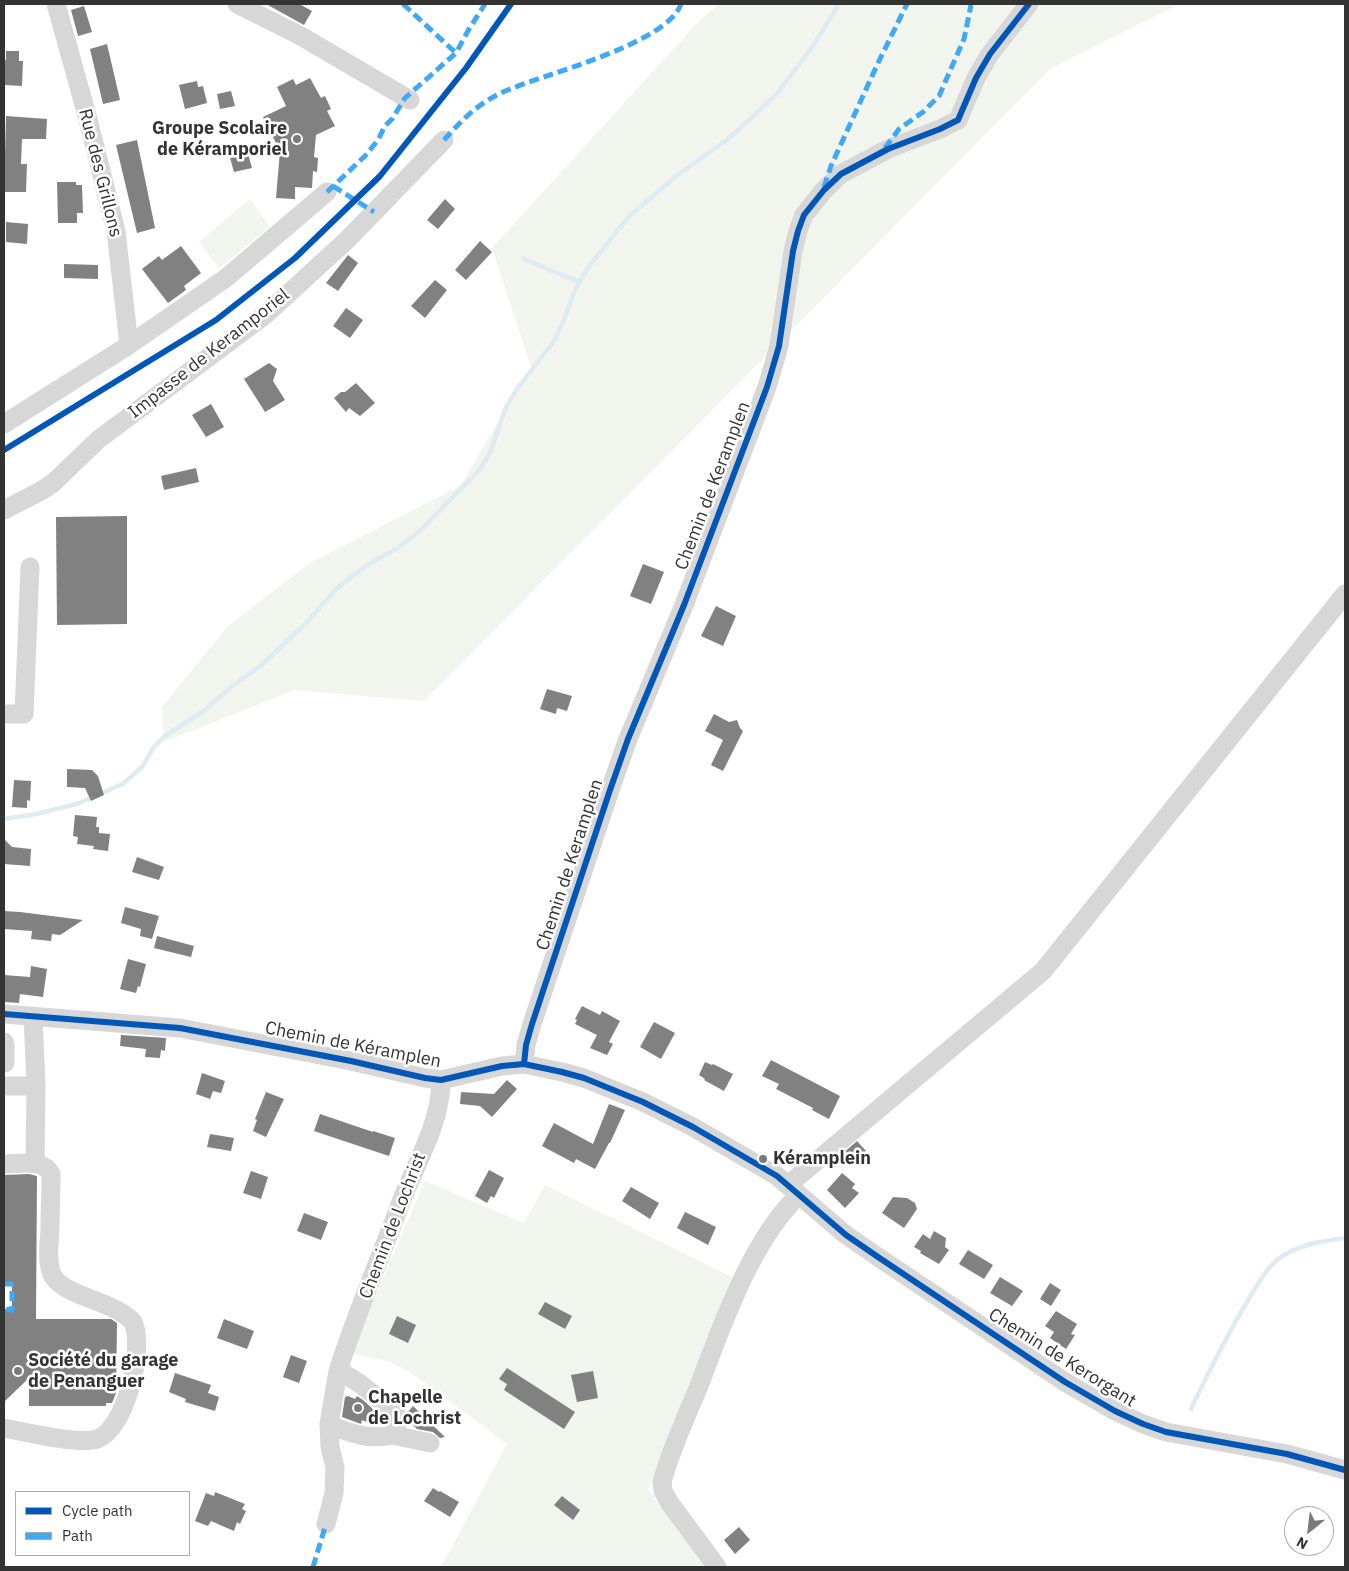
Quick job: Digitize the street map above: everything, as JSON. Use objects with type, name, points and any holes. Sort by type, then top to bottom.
[{"type":"street","name":"Rue des Grillons","points":[[56,4],[116,230],[129,345]]},
{"type":"street","points":[[237,4],[299,35],[410,100]]},
{"type":"street","name":"Chemin de Keramplen","points":[[524,1064],[526,1045],[532,1024],[628,739],[684,605],[767,387],[779,346],[793,251],[804,215],[824,190],[841,174],[888,149],[958,120],[976,78],[990,54],[1029,4]]},
{"type":"street","name":"Impasse de Keramporiel","points":[[4,510],[53,483],[99,439],[264,316],[348,239],[444,140]]},
{"type":"street","points":[[4,424],[129,345],[226,278],[328,192]]},
{"type":"street","points":[[4,714],[24,714],[30,567]]},
{"type":"street","points":[[717,1567],[668,1502],[663,1491],[662,1482],[716,1340],[740,1285],[794,1190],[1043,971],[1345,594]]},
{"type":"street","name":"Chemin de Kéramplen","points":[[4,1014],[180,1028],[351,1060],[440,1080],[502,1066],[524,1064],[543,1067],[577,1076],[643,1102],[752,1160],[794,1190]]},
{"type":"street","points":[[33,1016],[36,1086],[35,1164]]},
{"type":"street","points":[[4,1042],[5,1063]]},
{"type":"street","name":"Chemin de Lochrist","points":[[326,1524],[334,1493],[335,1467],[330,1447],[329,1424],[338,1371],[397,1211],[434,1122],[440,1092],[440,1080]]},
{"type":"street","points":[[4,1086],[36,1086]]},
{"type":"street","points":[[4,1164],[43,1165],[51,1174],[49,1255],[51,1273],[60,1284],[73,1292],[104,1302],[132,1321],[137,1343],[136,1364],[130,1391],[109,1432],[98,1438],[84,1441],[4,1428]]},
{"type":"street","name":"Chemin de Kerorgant","points":[[794,1190],[846,1235],[878,1258],[1065,1382],[1115,1411],[1166,1432],[1288,1454],[1345,1470]]},
{"type":"street","points":[[338,1371],[356,1380],[371,1391],[398,1417],[393,1435]]},
{"type":"street","points":[[329,1424],[351,1433],[369,1437],[381,1438],[393,1435],[430,1443]]},
{"type":"shaded area","points":[[719,4],[1179,4],[1050,69],[424,701],[294,690],[164,742],[162,707],[228,626],[310,563],[460,486],[531,367],[492,248],[699,21]]},
{"type":"shaded area","points":[[250,199],[270,227],[219,268],[199,242]]},
{"type":"shaded area","points":[[425,1181],[524,1223],[545,1185],[732,1277],[648,1490],[707,1567],[441,1567],[507,1444],[410,1372],[390,1362],[351,1353]]},
{"type":"building","points":[[266,4],[299,4],[312,11],[304,25]]},
{"type":"building","points":[[84,6],[92,32],[78,36],[71,10]]},
{"type":"building","points":[[107,44],[120,100],[103,104],[90,49]]},
{"type":"building","points":[[6,51],[19,51],[19,61],[23,61],[22,86],[4,85]]},
{"type":"building","name":"Groupe Scolaire de Kéramporiel","points":[[310,78],[321,98],[325,96],[331,109],[327,111],[335,126],[316,135],[314,157],[318,158],[317,172],[313,171],[312,188],[295,187],[295,199],[276,198],[280,151],[263,117],[286,106],[277,87],[293,79],[296,85]]},
{"type":"building","points":[[197,81],[198,87],[203,86],[207,103],[185,109],[179,85]]},
{"type":"building","points":[[231,91],[235,106],[220,109],[217,94]]},
{"type":"building","points":[[6,116],[47,119],[46,139],[22,139],[21,164],[27,164],[26,192],[4,192]]},
{"type":"building","points":[[137,140],[155,228],[137,233],[116,145]]},
{"type":"building","points":[[248,154],[252,168],[234,172],[230,158]]},
{"type":"building","points":[[57,182],[76,182],[76,185],[82,185],[83,213],[77,213],[77,223],[58,223]]},
{"type":"building","points":[[445,199],[455,209],[438,229],[427,220]]},
{"type":"building","points":[[6,222],[28,224],[27,244],[6,242]]},
{"type":"building","points":[[480,241],[492,252],[466,280],[455,270]]},
{"type":"building","points":[[181,246],[201,273],[184,286],[186,290],[168,303],[142,269],[159,256],[162,260]]},
{"type":"building","points":[[348,255],[358,263],[338,291],[326,283]]},
{"type":"building","points":[[64,264],[98,265],[98,279],[64,278]]},
{"type":"building","points":[[435,280],[447,290],[425,318],[411,306]]},
{"type":"building","points":[[346,308],[363,320],[350,338],[333,326]]},
{"type":"building","points":[[269,363],[277,369],[273,381],[285,400],[265,412],[244,379]]},
{"type":"building","points":[[356,383],[375,403],[360,416],[349,408],[346,412],[334,398]]},
{"type":"building","points":[[211,404],[224,427],[206,437],[192,415]]},
{"type":"building","points":[[196,468],[199,482],[164,490],[161,476]]},
{"type":"building","points":[[127,516],[127,624],[57,625],[56,517]]},
{"type":"building","points":[[643,564],[664,572],[651,604],[630,596]]},
{"type":"building","points":[[716,606],[736,616],[723,646],[701,636]]},
{"type":"building","points":[[547,689],[572,696],[567,711],[557,708],[556,714],[540,709]]},
{"type":"building","points":[[714,714],[729,722],[737,720],[743,731],[723,771],[711,765],[723,740],[705,731]]},
{"type":"building","points":[[67,769],[92,770],[98,776],[104,795],[91,801],[85,788],[67,787]]},
{"type":"building","points":[[14,780],[31,781],[30,801],[27,800],[27,808],[12,807]]},
{"type":"building","points":[[75,815],[97,817],[96,827],[99,827],[99,833],[110,834],[108,851],[93,849],[94,846],[77,844],[78,837],[73,836]]},
{"type":"building","points":[[4,839],[12,847],[31,849],[30,866],[4,864]]},
{"type":"building","points":[[137,857],[164,867],[159,880],[132,872]]},
{"type":"building","points":[[125,907],[159,916],[152,939],[140,936],[141,929],[121,923]]},
{"type":"building","points":[[4,911],[83,920],[60,935],[52,934],[51,941],[31,939],[32,931],[4,929]]},
{"type":"building","points":[[157,936],[194,946],[191,957],[154,948]]},
{"type":"building","points":[[128,959],[146,964],[140,987],[138,986],[136,993],[120,989]]},
{"type":"building","points":[[31,966],[47,969],[43,997],[20,994],[19,1003],[4,1002],[4,975],[30,977]]},
{"type":"building","points":[[582,1006],[600,1015],[602,1011],[620,1021],[609,1042],[613,1044],[607,1055],[590,1048],[597,1035],[575,1024],[577,1020],[575,1019]]},
{"type":"building","points":[[654,1022],[675,1033],[661,1059],[640,1047]]},
{"type":"building","points":[[121,1035],[166,1038],[165,1051],[161,1050],[160,1058],[145,1057],[146,1049],[120,1046]]},
{"type":"building","points":[[771,1060],[840,1096],[829,1119],[812,1110],[813,1108],[776,1089],[779,1084],[762,1076]]},
{"type":"building","points":[[705,1062],[733,1074],[724,1091],[704,1080],[699,1075]]},
{"type":"building","points":[[202,1073],[225,1081],[221,1093],[213,1091],[210,1099],[196,1094]]},
{"type":"building","points":[[507,1080],[517,1089],[492,1117],[480,1106],[460,1104],[461,1092],[494,1094]]},
{"type":"building","points":[[266,1092],[284,1099],[266,1137],[253,1131],[257,1120],[255,1119]]},
{"type":"building","points":[[609,1104],[625,1110],[610,1143],[595,1169],[576,1159],[574,1163],[542,1146],[554,1123],[593,1144]]},
{"type":"building","points":[[320,1114],[395,1138],[389,1156],[314,1131]]},
{"type":"building","points":[[210,1134],[234,1138],[231,1151],[207,1147]]},
{"type":"building","points":[[857,1141],[866,1151],[851,1165],[841,1155]]},
{"type":"building","points":[[489,1170],[504,1178],[494,1198],[491,1196],[487,1203],[475,1196]]},
{"type":"building","points":[[251,1171],[268,1177],[261,1199],[243,1193]]},
{"type":"building","points":[[842,1173],[855,1184],[852,1188],[859,1193],[845,1208],[827,1190]]},
{"type":"building","points":[[29,1174],[37,1176],[36,1319],[111,1319],[117,1323],[116,1393],[112,1403],[106,1403],[106,1406],[29,1406],[29,1378],[4,1402],[4,1309],[12,1310],[12,1284],[4,1284],[4,1175]]},
{"type":"building","points":[[631,1187],[659,1203],[650,1219],[622,1201]]},
{"type":"building","points":[[893,1197],[907,1198],[915,1203],[917,1209],[904,1228],[882,1213]]},
{"type":"building","points":[[685,1212],[716,1227],[708,1245],[677,1228]]},
{"type":"building","points":[[304,1213],[328,1222],[321,1240],[297,1231]]},
{"type":"building","points":[[934,1231],[946,1238],[945,1247],[949,1250],[939,1264],[920,1253],[921,1251],[914,1247],[923,1234],[930,1239]]},
{"type":"building","points":[[968,1250],[993,1265],[984,1279],[959,1264]]},
{"type":"building","points":[[1000,1277],[1023,1291],[1012,1306],[990,1293]]},
{"type":"building","points":[[1050,1283],[1061,1290],[1051,1306],[1040,1299]]},
{"type":"building","points":[[545,1302],[572,1316],[565,1329],[538,1314]]},
{"type":"building","points":[[1056,1311],[1077,1324],[1071,1334],[1075,1335],[1066,1349],[1050,1338],[1054,1332],[1045,1326]]},
{"type":"building","points":[[397,1316],[416,1325],[408,1343],[389,1334]]},
{"type":"building","points":[[224,1319],[254,1331],[247,1349],[217,1338]]},
{"type":"building","points":[[291,1355],[307,1361],[299,1383],[283,1377]]},
{"type":"building","points":[[507,1368],[575,1412],[564,1429],[504,1390],[507,1384],[499,1379]]},
{"type":"building","points":[[593,1371],[598,1398],[577,1402],[571,1375]]},
{"type":"building","points":[[175,1373],[211,1385],[208,1393],[219,1397],[215,1411],[185,1402],[186,1399],[169,1392]]},
{"type":"building","name":"Chapelle de Lochrist","points":[[348,1396],[355,1399],[357,1396],[363,1400],[386,1421],[385,1425],[374,1425],[362,1420],[361,1424],[342,1417],[345,1397]]},
{"type":"building","points":[[413,1406],[445,1437],[440,1438],[433,1432],[417,1429],[409,1421],[408,1412]]},
{"type":"building","points":[[433,1488],[459,1502],[450,1517],[424,1501]]},
{"type":"building","points":[[215,1492],[245,1504],[242,1509],[246,1511],[240,1524],[237,1522],[234,1531],[211,1521],[208,1526],[195,1521],[206,1493],[214,1496]]},
{"type":"building","points":[[562,1496],[580,1510],[573,1520],[554,1505]]},
{"type":"building","points":[[739,1527],[750,1540],[735,1554],[724,1540]]},
{"type":"waterway","points":[[4,819],[36,814],[77,804],[123,784],[143,766],[153,748],[164,737],[205,710],[231,687],[263,664],[308,621],[337,588],[360,570],[402,545],[420,531],[481,468],[490,453],[506,407],[517,389],[554,341],[576,288],[587,269],[617,231],[631,215],[676,176],[727,140],[776,95],[813,46],[839,4]]},
{"type":"waterway","points":[[524,259],[579,282]]},
{"type":"waterway","points":[[1191,1409],[1234,1324],[1269,1268],[1284,1255],[1301,1247],[1345,1238]]},
{"type":"marked path","points":[[403,4],[456,53]]},
{"type":"marked path","points":[[327,192],[365,156],[378,140],[385,126],[392,119],[405,98],[456,53],[485,4]]},
{"type":"marked path","points":[[444,140],[485,102],[503,92],[629,45],[652,33],[671,19],[681,4]]},
{"type":"marked path","points":[[824,187],[831,166],[907,4]]},
{"type":"marked path","points":[[885,148],[899,129],[923,112],[939,96],[964,39],[971,5]]},
{"type":"marked path","points":[[333,186],[374,212]]},
{"type":"marked path","points":[[4,1284],[12,1284],[12,1310],[4,1309]]},
{"type":"marked path","points":[[313,1567],[326,1524]]},
{"type":"cycle path","points":[[4,450],[216,320],[295,258],[380,176],[466,68],[511,4]]},
{"type":"cycle path","points":[[524,1064],[526,1045],[532,1024],[628,739],[684,605],[767,387],[779,346],[793,251],[804,215],[824,190],[841,174],[888,149],[958,120],[976,78],[990,54],[1029,4]]},
{"type":"cycle path","points":[[4,1014],[180,1028],[441,1080],[502,1066],[524,1064],[584,1078],[643,1102],[693,1127],[777,1176],[846,1235],[1065,1382],[1115,1411],[1166,1432],[1287,1454],[1345,1470]]},
{"type":"place","name":"Groupe Scolaire de Kéramporiel","points":[[297,139]]},
{"type":"place","name":"Kéramplein","points":[[763,1159]]},
{"type":"place","name":"Société du garage de Penanguer","points":[[18,1371]]},
{"type":"place","name":"Chapelle de Lochrist","points":[[358,1408]]}]
